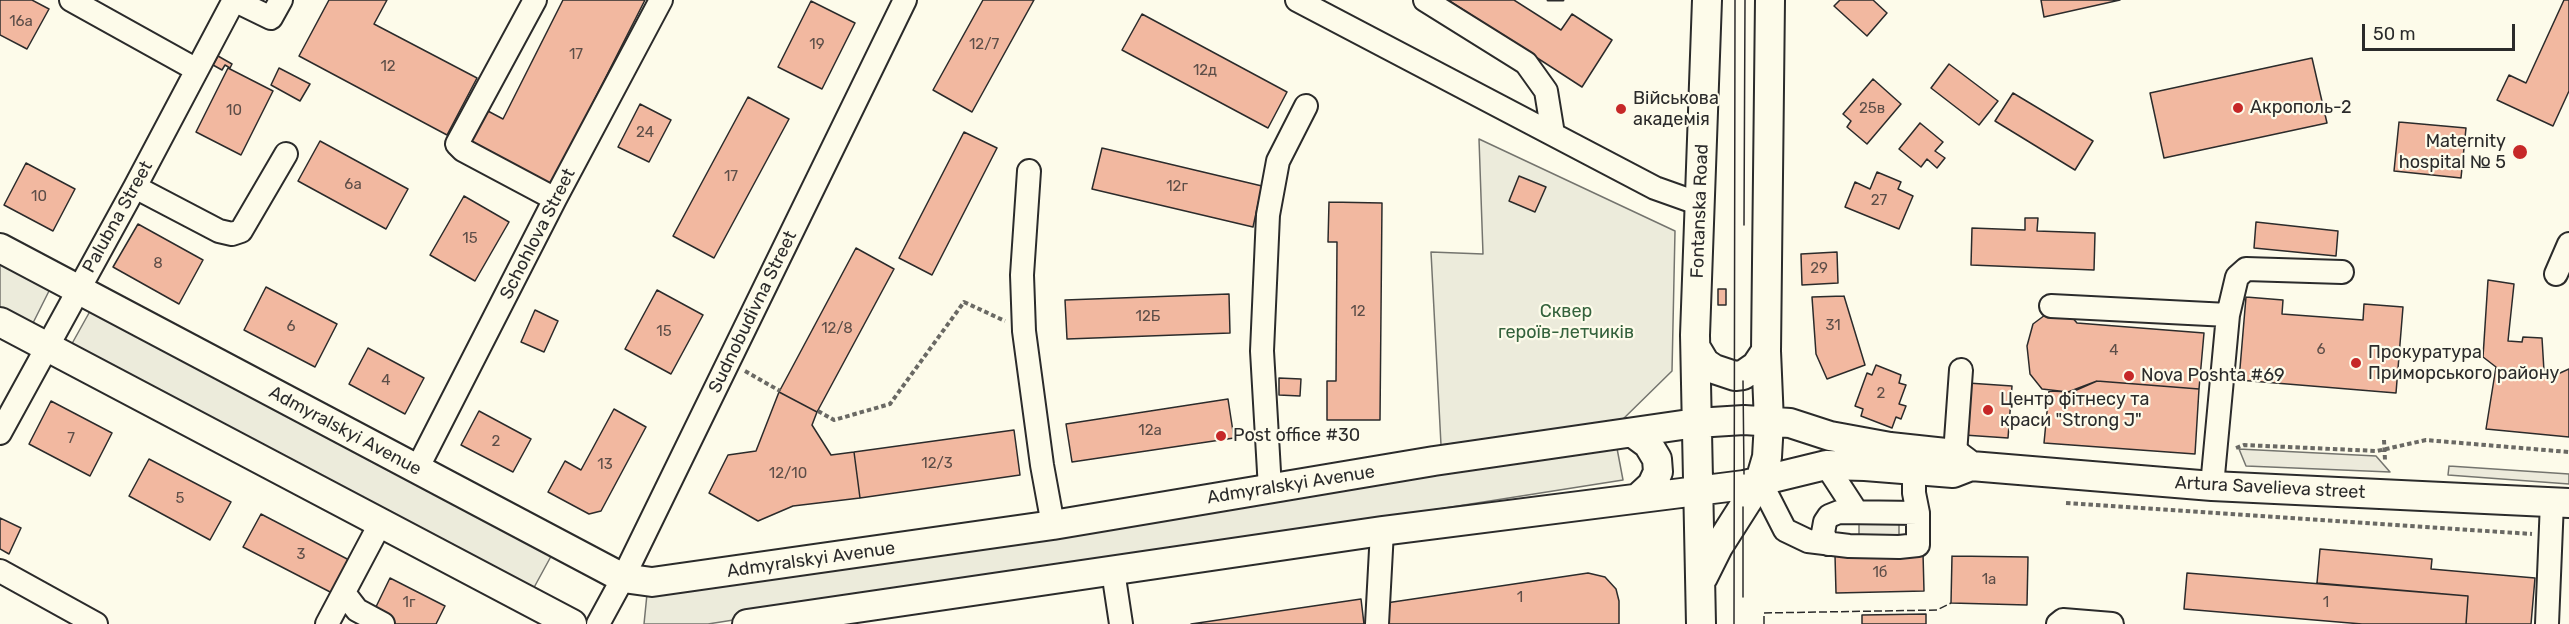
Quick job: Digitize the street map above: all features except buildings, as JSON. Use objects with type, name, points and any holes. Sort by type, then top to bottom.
[{"type":"main road","name":"Fontanska Road","points":[[1698,491],[1696,348],[1707,0]]},
{"type":"main road","points":[[1702,579],[1718,547],[1760,482],[1767,457],[1770,0]]},
{"type":"main road","name":"Admyralskyi Avenue","points":[[0,248],[623,578],[652,582],[1053,525],[1434,461],[1696,423],[1744,420],[1769,422]]},
{"type":"main road","points":[[0,322],[572,624]]},
{"type":"main road","points":[[1696,348],[1705,363],[1714,369],[1735,376],[1743,375],[1756,366],[1766,351]]},
{"type":"main road","name":"Artura Savelieva street","points":[[1769,422],[1790,423],[1830,436],[1963,460],[2212,486],[2560,502]]},
{"type":"main road","points":[[1633,433],[1648,444],[1657,459],[1658,472],[1652,485],[1639,497]]},
{"type":"main road","name":"Artura Savelieva street","points":[[1698,491],[1760,482],[1826,465],[1953,473],[1963,460]]},
{"type":"main road","points":[[747,624],[821,618],[1382,531],[1698,491],[1702,579],[1701,624]]},
{"type":"street","points":[[71,0],[197,70]]},
{"type":"street","points":[[234,0],[271,18],[281,0]]},
{"type":"street","name":"Palubna Street","points":[[0,433],[135,187],[234,0]]},
{"type":"street","points":[[535,0],[457,144],[463,150],[555,199]]},
{"type":"street","name":"Schohlova Street","points":[[417,469],[555,199],[661,0]]},
{"type":"street","name":"Sudnobudivna Street","points":[[598,624],[623,578],[905,0]]},
{"type":"street","points":[[1297,0],[1654,188],[1700,204]]},
{"type":"street","points":[[1425,0],[1526,63],[1546,91],[1553,134]]},
{"type":"street","points":[[1270,489],[1262,351],[1268,215],[1278,161],[1306,106]]},
{"type":"street","points":[[135,187],[219,231],[232,234],[241,231],[286,154]]},
{"type":"street","points":[[1029,171],[1022,275],[1024,331],[1042,465],[1053,525]]},
{"type":"street","points":[[2556,274],[2569,244]]},
{"type":"street","points":[[2212,486],[2228,315],[2233,286],[2237,277],[2246,269],[2342,272]]},
{"type":"street","points":[[2051,306],[2228,315]]},
{"type":"street","points":[[1961,370],[1963,460]]},
{"type":"street","points":[[1826,465],[1856,511]]},
{"type":"street","points":[[1760,482],[1785,530],[1808,541],[1879,547],[1918,545],[1914,470]]},
{"type":"street","points":[[2547,624],[2551,535],[2560,502]]},
{"type":"street","points":[[1828,544],[1823,533],[1829,516],[1839,512],[1918,513]]},
{"type":"street","points":[[327,624],[380,524]]},
{"type":"street","points":[[1377,624],[1382,531]]},
{"type":"street","points":[[0,571],[96,624]]},
{"type":"street","points":[[1113,571],[1121,624]]},
{"type":"street","points":[[341,599],[357,624]]},
{"type":"street","points":[[341,599],[383,624]]},
{"type":"street","points":[[2058,624],[2063,620],[2112,624]]},
{"type":"path","points":[[818,411],[834,420],[890,404],[964,302],[1024,331]]},
{"type":"path","points":[[728,363],[780,391]]},
{"type":"path","points":[[2384,440],[2385,460]]},
{"type":"path","points":[[2214,457],[2244,445],[2385,450],[2426,440],[2569,452]]},
{"type":"path","points":[[2066,503],[2551,535]]},
{"type":"green space","name":"Сквер героїв-летчиків","points":[[1479,139],[1675,231],[1672,371],[1619,423],[1441,445],[1431,252],[1483,254]]},
{"type":"green space","points":[[0,255],[53,283],[30,329],[0,313]]},
{"type":"green space","points":[[94,304],[555,549],[531,593],[69,349]]},
{"type":"green space","points":[[1616,443],[1623,480],[708,624],[644,624],[647,594]]},
{"type":"shaded area","points":[[2239,449],[2376,456],[2390,472],[2246,466]]},
{"type":"shaded area","points":[[2449,466],[2569,474],[2569,484],[2448,475]]},
{"type":"shaded area","points":[[1859,519],[1899,520],[1899,537],[1859,536]]},
{"type":"tram line","points":[[1734,624],[1735,0]]},
{"type":"tram line","points":[[1744,225],[1745,0]]},
{"type":"tram line","points":[[1743,381],[1744,474]]},
{"type":"tram line","points":[[1743,507],[1743,597]]},
{"type":"fence","points":[[1764,624],[1764,613],[1937,610],[1951,603]]},
{"type":"wall","points":[[1548,0],[1563,0]]},
{"type":"place","name":"Акрополь-2","points":[[2238,108]]},
{"type":"place","name":"Військова академія","points":[[1621,109]]},
{"type":"place","name":"Maternity hospital № 5","points":[[2520,152]]},
{"type":"place","name":"Прокуратура Приморського району","points":[[2356,363]]},
{"type":"place","name":"Nova Poshta #69","points":[[2129,376]]},
{"type":"place","name":"Центр фітнесу та краси \"Strong J\"","points":[[1988,410]]},
{"type":"place","name":"Post office #30","points":[[1221,436]]}]
